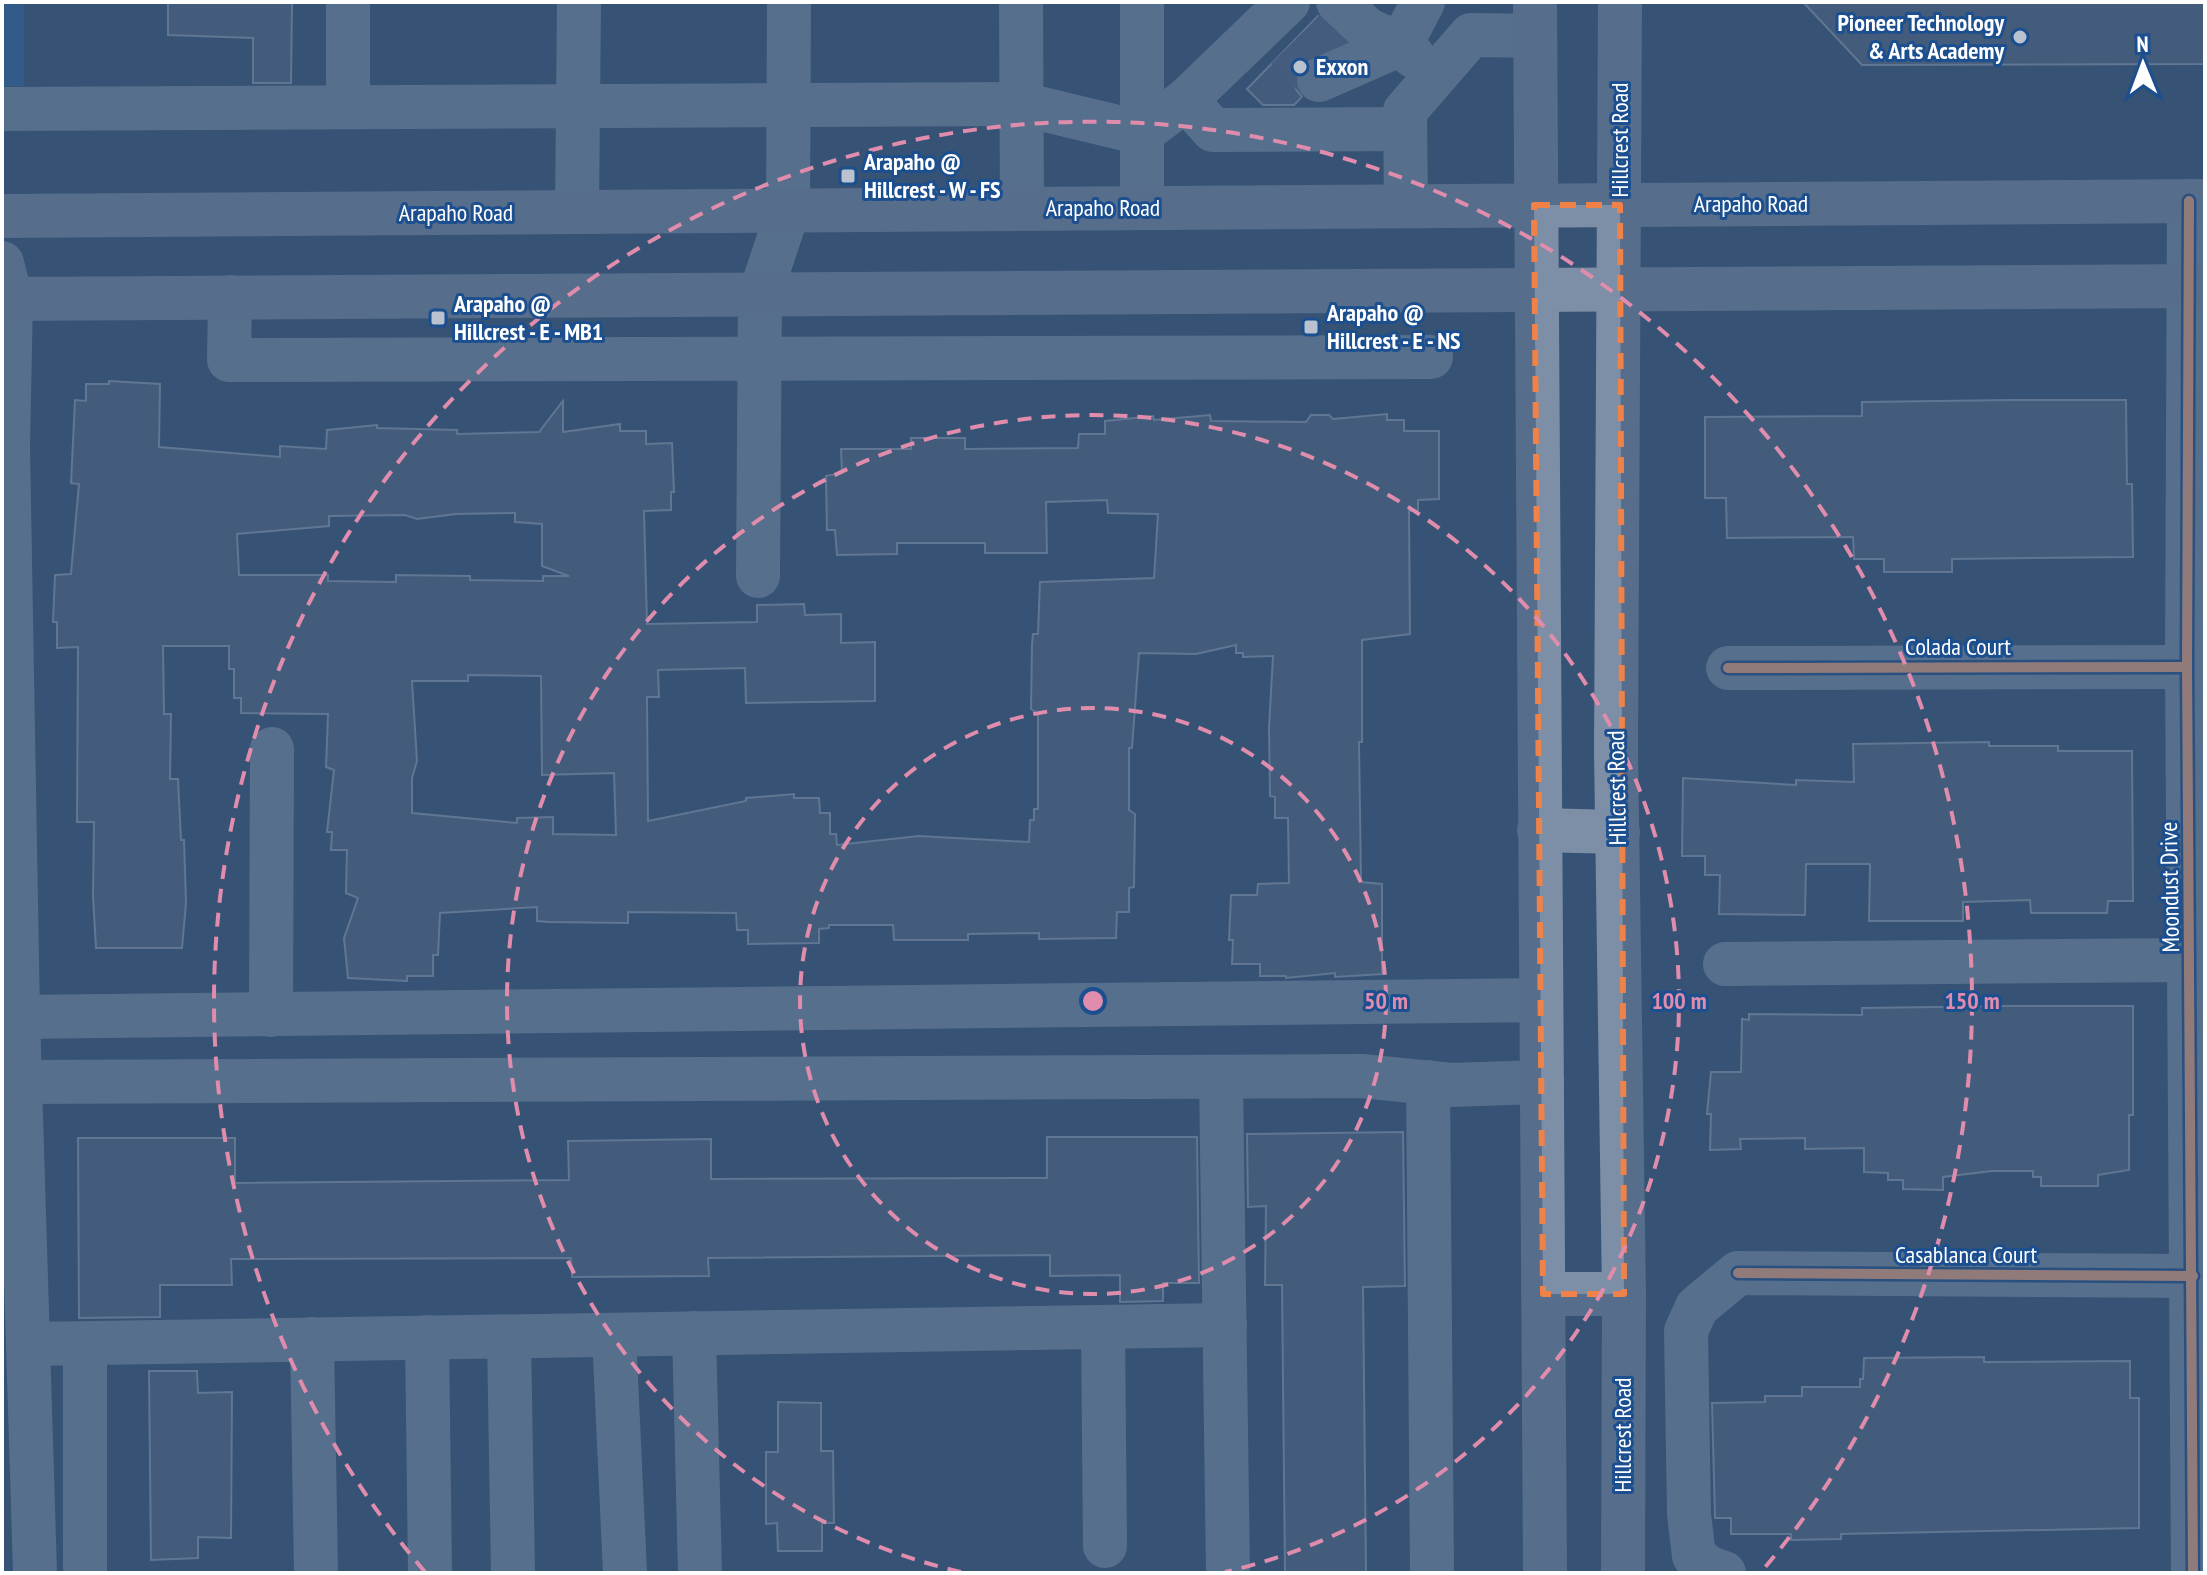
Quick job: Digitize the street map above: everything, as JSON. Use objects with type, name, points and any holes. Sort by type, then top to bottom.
[{"type":"main road","name":"Hillcrest Road","points":[[1620,2],[1618,832],[1624,1294],[1623,1573]]},
{"type":"main road","points":[[1535,19],[1545,1573]]},
{"type":"main road","name":"Arapaho Road","points":[[2,216],[2197,201]]},
{"type":"main road","points":[[5,287],[230,297],[2198,286]]},
{"type":"main road","points":[[1539,830],[1618,832]]},
{"type":"main road","points":[[1543,1294],[1624,1294]]},
{"type":"street","points":[[348,2],[348,107]]},
{"type":"street","points":[[577,212],[579,2]]},
{"type":"street","points":[[758,576],[757,358],[760,295],[788,211],[789,2]]},
{"type":"street","points":[[1021,2],[1022,208]]},
{"type":"street","points":[[1142,2],[1142,207]]},
{"type":"street","points":[[1142,133],[1296,17],[1368,30],[1400,23],[1416,2]]},
{"type":"street","points":[[1332,67],[1400,23],[1423,2]]},
{"type":"street","points":[[1406,206],[1405,111],[1471,35],[1535,19]]},
{"type":"street","points":[[1400,23],[1435,76]]},
{"type":"street","points":[[1186,100],[1213,130],[1405,129]]},
{"type":"street","points":[[2,109],[1021,104],[1142,133]]},
{"type":"street","name":"Moondust Drive","points":[[2193,1573],[2187,667],[2197,497],[2197,201]]},
{"type":"street","points":[[5,287],[18,1017],[35,1573]]},
{"type":"street","points":[[230,297],[229,360],[1431,357]]},
{"type":"street","name":"Colada Court","points":[[1728,668],[2187,667]]},
{"type":"street","points":[[271,1015],[272,749]]},
{"type":"street","points":[[1725,964],[2190,960]]},
{"type":"street","points":[[18,1017],[1541,1000]]},
{"type":"street","points":[[20,1082],[1362,1076],[1451,1085],[1542,1082]]},
{"type":"street","points":[[1221,1077],[1228,1573]]},
{"type":"street","points":[[1428,1082],[1432,1573]]},
{"type":"street","name":"Casablanca Court","points":[[1724,1573],[1710,1568],[1694,1556],[1689,1514],[1686,1331],[1697,1307],[1738,1273],[2193,1276]]},
{"type":"street","points":[[28,1344],[1225,1325]]},
{"type":"street","points":[[1103,1327],[1105,1546]]},
{"type":"street","points":[[694,1333],[700,1573]]},
{"type":"street","points":[[614,1335],[625,1573]]},
{"type":"street","points":[[427,1337],[430,1573]]},
{"type":"street","points":[[509,1338],[513,1573]]},
{"type":"street","points":[[312,1339],[316,1573]]},
{"type":"street","points":[[85,1344],[85,1573]]},
{"type":"highlighted area","points":[[1534,205],[1620,205],[1624,1294],[1543,1294]]},
{"type":"shaded area","points":[[2,2],[24,2],[24,86],[2,86]]},
{"type":"building","points":[[168,2],[292,2],[291,83],[253,83],[253,38],[168,35]]},
{"type":"building","name":"Pioneer Technology & Arts Academy","points":[[1803,2],[2205,2],[2205,64],[1862,65]]},
{"type":"building","points":[[1318,16],[1344,42],[1309,57],[1299,65],[1294,78],[1296,89],[1302,97],[1294,105],[1263,105],[1247,89]]},
{"type":"building","points":[[109,381],[160,384],[159,447],[280,457],[280,446],[326,449],[327,430],[377,425],[377,428],[457,430],[457,434],[539,432],[563,401],[563,432],[620,424],[620,431],[646,431],[646,444],[672,443],[674,492],[671,492],[671,510],[644,511],[647,624],[757,622],[757,605],[804,604],[805,615],[841,614],[841,643],[875,642],[875,701],[746,703],[745,668],[658,670],[659,697],[647,697],[648,821],[746,801],[746,798],[794,794],[794,798],[819,798],[820,813],[830,813],[830,834],[836,834],[837,845],[919,836],[1029,842],[1030,820],[1034,820],[1034,809],[1038,809],[1038,714],[1031,709],[1032,644],[1033,634],[1038,634],[1040,582],[1154,578],[1158,514],[1108,513],[1107,500],[1046,502],[1047,553],[985,553],[985,543],[897,543],[897,554],[837,555],[835,530],[827,530],[826,476],[842,473],[841,449],[911,449],[911,438],[965,438],[965,449],[1078,448],[1079,434],[1105,434],[1105,421],[1153,416],[1154,420],[1210,415],[1211,421],[1306,422],[1311,415],[1329,415],[1333,419],[1387,414],[1387,420],[1404,420],[1404,431],[1439,431],[1439,499],[1418,500],[1418,511],[1409,511],[1410,634],[1362,640],[1362,742],[1359,742],[1361,882],[1382,884],[1382,974],[1335,977],[1335,973],[1286,978],[1260,976],[1260,964],[1232,964],[1233,940],[1229,940],[1231,895],[1257,895],[1258,884],[1289,883],[1288,818],[1275,818],[1275,797],[1270,796],[1269,728],[1273,656],[1243,657],[1243,653],[1236,653],[1236,645],[1196,654],[1139,653],[1132,748],[1129,748],[1129,810],[1135,814],[1134,887],[1129,888],[1129,912],[1117,912],[1116,938],[1039,939],[1039,933],[968,934],[968,940],[894,940],[893,925],[829,925],[829,928],[819,929],[819,943],[748,944],[748,930],[737,930],[736,913],[628,912],[628,923],[548,922],[537,921],[537,907],[440,913],[438,955],[433,955],[433,976],[407,976],[407,981],[348,978],[344,938],[358,898],[346,893],[347,850],[331,850],[332,832],[327,832],[334,770],[326,767],[328,714],[241,713],[241,698],[234,698],[234,669],[229,669],[229,646],[163,646],[164,714],[171,714],[170,779],[178,779],[181,840],[184,840],[186,903],[182,948],[96,948],[94,822],[77,822],[78,647],[57,648],[57,622],[53,622],[55,575],[71,574],[79,484],[71,483],[75,400],[86,401],[86,384],[109,384]],"holes":[[[515,513],[515,522],[542,524],[542,566],[569,576],[543,576],[543,581],[396,575],[396,582],[328,581],[328,575],[239,575],[237,534],[329,526],[329,516],[405,515],[417,519],[456,514]],[[468,675],[541,676],[542,775],[614,773],[616,835],[553,834],[553,817],[517,818],[517,823],[412,813],[412,778],[417,761],[412,681],[468,681]]]},
{"type":"building","points":[[2126,400],[2127,484],[2132,484],[2133,557],[1952,559],[1952,572],[1884,572],[1884,559],[1854,559],[1853,537],[1727,538],[1726,498],[1705,498],[1705,417],[1862,416],[1862,402]]},
{"type":"building","points":[[1989,742],[1989,746],[2058,746],[2058,751],[2132,751],[2133,901],[2108,901],[2107,913],[2031,913],[2030,900],[1963,902],[1963,921],[1869,921],[1870,864],[1806,864],[1805,915],[1719,914],[1720,875],[1705,875],[1705,856],[1682,856],[1683,778],[1796,785],[1796,780],[1854,782],[1853,744]]},
{"type":"building","points":[[2133,1006],[2133,1115],[2129,1115],[2129,1170],[2098,1175],[2098,1186],[2041,1186],[2041,1177],[2033,1177],[2033,1171],[1992,1171],[1943,1177],[1943,1190],[1903,1189],[1903,1180],[1888,1180],[1888,1173],[1864,1172],[1864,1148],[1805,1149],[1805,1138],[1740,1139],[1741,1149],[1710,1150],[1711,1114],[1707,1114],[1711,1072],[1741,1072],[1742,1019],[1749,1020],[1749,1014],[1862,1015],[1862,1008]]},
{"type":"building","points":[[1403,1132],[1405,1286],[1363,1287],[1366,1573],[1285,1573],[1282,1285],[1265,1285],[1266,1206],[1248,1207],[1247,1134]]},
{"type":"building","points":[[1047,1137],[1197,1137],[1199,1283],[1163,1283],[1163,1301],[1120,1302],[1120,1275],[1050,1276],[1050,1255],[708,1258],[709,1276],[572,1277],[571,1258],[231,1259],[232,1285],[160,1285],[160,1317],[79,1318],[78,1138],[235,1138],[235,1183],[569,1180],[568,1141],[711,1139],[711,1179],[1047,1178]]},
{"type":"building","points":[[1984,1357],[1984,1362],[2130,1361],[2130,1398],[2139,1398],[2139,1528],[1841,1534],[1841,1539],[1791,1540],[1791,1534],[1731,1534],[1731,1518],[1715,1518],[1712,1403],[1765,1402],[1765,1396],[1802,1396],[1802,1387],[1860,1387],[1864,1358]]},
{"type":"building","points":[[149,1371],[197,1371],[198,1393],[232,1392],[231,1538],[198,1537],[198,1558],[151,1560]]},
{"type":"building","points":[[778,1402],[821,1403],[821,1451],[833,1451],[834,1523],[822,1523],[822,1551],[778,1551],[777,1523],[766,1524],[766,1452],[778,1452]]},
{"type":"tunnel","points":[[1312,23],[1344,54]]},
{"type":"tunnel","points":[[1287,48],[1319,80]]},
{"type":"cycle path","points":[[2189,201],[2187,667],[2193,1573]]},
{"type":"cycle path","points":[[1728,668],[2187,667]]},
{"type":"cycle path","points":[[1738,1273],[2193,1276]]},
{"type":"place","name":"Pioneer Technology & Arts Academy","points":[[2020,37]]},
{"type":"place","name":"Exxon","points":[[1300,67]]},
{"type":"place","name":"Arapaho @ Hillcrest - W - FS","points":[[848,176]]},
{"type":"place","name":"Arapaho @ Hillcrest - E - MB1","points":[[438,318]]},
{"type":"place","name":"Arapaho @ Hillcrest - E - NS","points":[[1311,327]]}]
